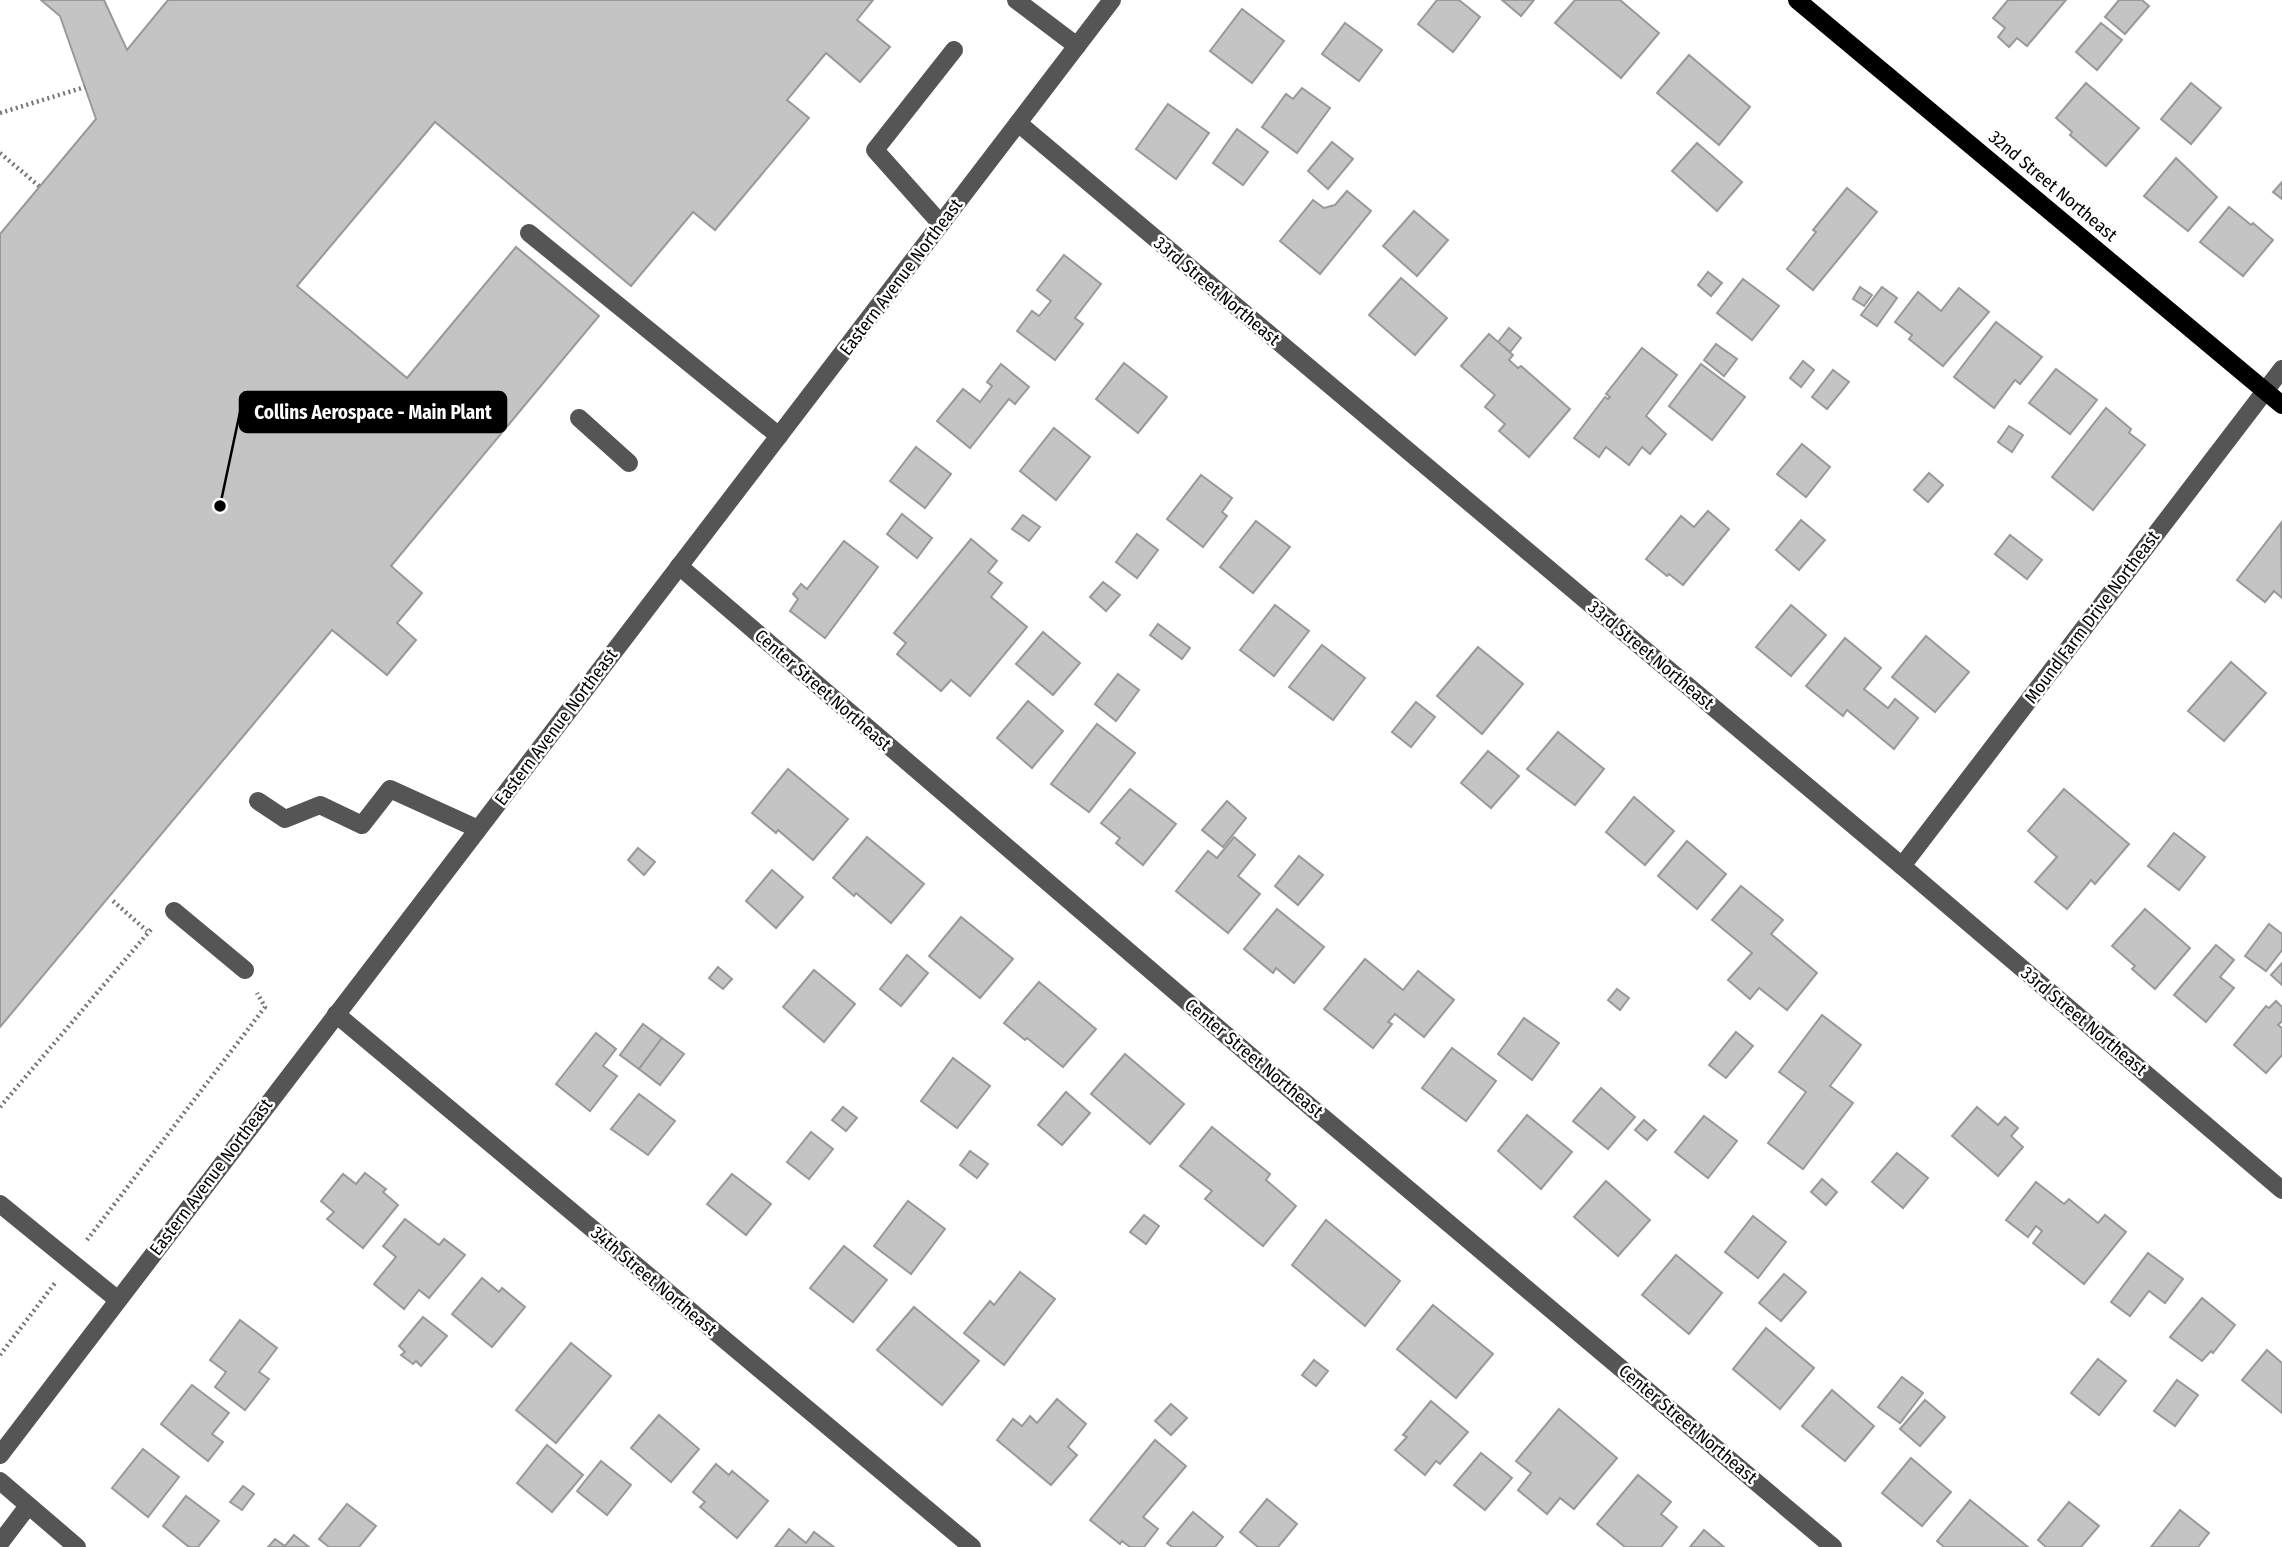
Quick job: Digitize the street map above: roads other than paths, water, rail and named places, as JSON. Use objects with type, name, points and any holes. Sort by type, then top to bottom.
[{"type":"main road","name":"32nd Street Northeast","points":[[1797,0],[2282,405]]},
{"type":"street","points":[[1016,0],[1077,46]]},
{"type":"street","name":"Eastern Avenue Northeast","points":[[0,1455],[1112,0]]},
{"type":"street","points":[[941,224],[875,150],[954,50]]},
{"type":"street","name":"33rd Street Northeast","points":[[1018,123],[1902,866],[2282,1190]]},
{"type":"street","points":[[529,233],[779,436]]},
{"type":"street","name":"Mound Farm Drive Northeast","points":[[1902,866],[2282,369]]},
{"type":"street","points":[[579,418],[629,463]]},
{"type":"street","name":"Center Street Northeast","points":[[679,566],[1268,1071],[1833,1547]]},
{"type":"street","points":[[258,801],[285,819],[320,805],[362,825],[390,789],[478,829]]},
{"type":"street","points":[[174,911],[245,970]]},
{"type":"street","name":"34th Street Northeast","points":[[336,1014],[972,1547]]},
{"type":"street","points":[[0,1204],[118,1300]]},
{"type":"street","points":[[0,1481],[78,1547]]},
{"type":"street","points":[[0,1543],[28,1506]]},
{"type":"place","name":"Collins Aerospace - Main Plant","points":[[220,506]]}]
